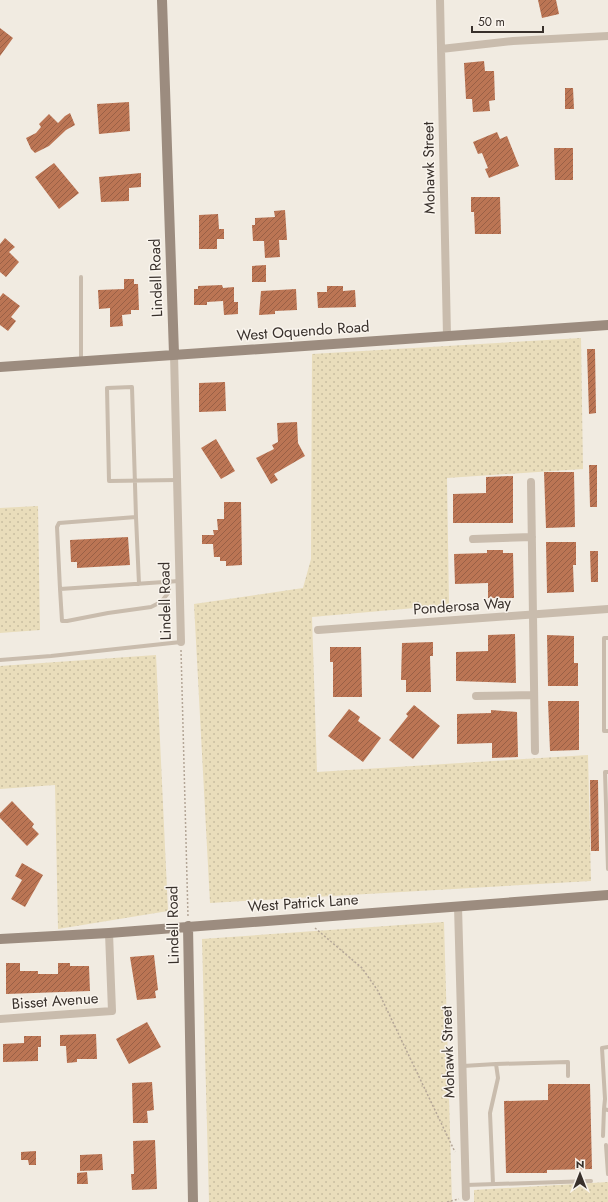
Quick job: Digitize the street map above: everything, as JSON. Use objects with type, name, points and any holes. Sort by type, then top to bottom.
[{"type":"street","name":"Lindell Road","points":[[162,0],[174,354],[181,642]]},
{"type":"street","name":"Mohawk Street","points":[[440,0],[447,336]]},
{"type":"street","points":[[441,49],[513,41],[608,36]]},
{"type":"street","name":"West Oquendo Road","points":[[0,367],[608,325]]},
{"type":"street","points":[[531,482],[535,750]]},
{"type":"street","points":[[473,538],[532,537]]},
{"type":"street","name":"Ponderosa Way","points":[[318,630],[608,609]]},
{"type":"street","points":[[476,696],[534,695]]},
{"type":"street","name":"West Patrick Lane","points":[[0,939],[109,933],[608,895]]},
{"type":"street","name":"Mohawk Street","points":[[458,906],[466,1198]]},
{"type":"street","name":"Lindell Road","points":[[188,926],[193,1202]]},
{"type":"street","name":"Bisset Avenue","points":[[0,1019],[112,1010],[109,933]]},
{"type":"lane","points":[[81,277],[81,361]]},
{"type":"lane","points":[[139,584],[136,480],[132,387],[107,388],[109,481],[136,480],[177,480]]},
{"type":"lane","points":[[136,518],[59,523],[57,527],[62,621],[67,622],[108,613],[151,607],[161,602],[169,592],[169,582]]},
{"type":"lane","points":[[60,589],[179,581]]},
{"type":"lane","points":[[608,638],[604,638],[604,732],[608,731]]},
{"type":"lane","points":[[0,660],[181,642]]},
{"type":"lane","points":[[608,772],[605,772],[608,869]]},
{"type":"lane","points":[[604,1136],[606,1110],[602,1048],[608,1048]]},
{"type":"lane","points":[[463,1066],[568,1062],[568,1076]]},
{"type":"lane","points":[[493,1184],[490,1113],[498,1078],[496,1064]]},
{"type":"lane","points":[[606,1145],[608,1174]]},
{"type":"lane","points":[[465,1185],[591,1181]]},
{"type":"path","name":"Lindell Road","points":[[181,642],[188,926]]},
{"type":"path","points":[[303,918],[362,968],[378,991],[457,1155]]},
{"type":"path","points":[[447,1202],[466,1198]]},
{"type":"sand","points":[[581,338],[583,469],[447,478],[449,605],[312,617],[317,772],[588,755],[591,881],[210,903],[194,604],[303,588],[311,559],[312,354]]},
{"type":"sand","points":[[38,506],[40,630],[0,633],[0,508]]},
{"type":"sand","points":[[156,655],[168,911],[58,929],[55,785],[0,789],[0,666]]},
{"type":"sand","points":[[444,922],[452,1202],[209,1202],[202,939]]},
{"type":"sand","points":[[608,1182],[608,1202],[474,1202],[474,1190]]},
{"type":"building","points":[[538,0],[556,0],[559,14],[542,18]]},
{"type":"building","points":[[0,28],[13,38],[0,56]]},
{"type":"building","points":[[484,61],[485,71],[494,71],[495,100],[489,101],[490,111],[473,112],[472,99],[466,99],[464,63]]},
{"type":"building","points":[[565,88],[573,88],[574,109],[565,109]]},
{"type":"building","points":[[129,102],[130,131],[99,134],[97,104]]},
{"type":"building","points":[[70,113],[75,125],[66,130],[49,146],[35,153],[31,149],[26,138],[36,133],[41,127],[39,124],[49,114],[58,123]]},
{"type":"building","points":[[497,132],[500,139],[507,136],[519,166],[489,178],[485,169],[488,168],[482,153],[478,154],[473,142]]},
{"type":"building","points":[[554,148],[573,148],[573,180],[555,180]]},
{"type":"building","points":[[54,163],[79,193],[59,209],[35,177]]},
{"type":"building","points":[[141,173],[141,187],[129,188],[129,201],[101,202],[99,177]]},
{"type":"building","points":[[471,197],[500,197],[501,234],[475,234],[474,212],[471,212]]},
{"type":"building","points":[[285,210],[287,240],[279,240],[280,257],[265,258],[264,241],[253,241],[252,225],[255,225],[255,218],[275,217],[274,211]]},
{"type":"building","points":[[218,214],[219,229],[224,229],[224,239],[217,239],[217,249],[199,249],[199,215]]},
{"type":"building","points":[[5,238],[15,247],[9,252],[19,262],[6,277],[0,272],[0,244]]},
{"type":"building","points":[[266,265],[266,282],[252,282],[252,266]]},
{"type":"building","points":[[124,279],[134,279],[134,284],[138,284],[139,310],[131,310],[131,314],[122,315],[123,326],[110,327],[110,308],[99,309],[98,290],[124,289]]},
{"type":"building","points":[[222,285],[223,288],[234,287],[234,302],[238,302],[238,314],[224,315],[223,301],[207,302],[207,305],[194,305],[194,289],[198,289],[198,286]]},
{"type":"building","points":[[327,286],[343,286],[343,291],[355,290],[356,307],[318,308],[317,292],[327,292]]},
{"type":"building","points":[[296,289],[297,310],[275,311],[275,314],[259,315],[261,291]]},
{"type":"building","points":[[3,293],[20,306],[11,317],[16,321],[8,331],[0,325],[0,297]]},
{"type":"building","points":[[587,349],[595,349],[596,413],[589,414]]},
{"type":"building","points":[[225,382],[226,411],[199,412],[199,383]]},
{"type":"building","points":[[297,422],[298,443],[305,456],[274,474],[278,480],[271,484],[256,458],[274,449],[272,445],[278,442],[277,423]]},
{"type":"building","points":[[216,439],[235,471],[221,479],[201,448]]},
{"type":"building","points":[[589,465],[597,465],[597,507],[590,507]]},
{"type":"building","points":[[544,472],[574,472],[575,527],[546,528]]},
{"type":"building","points":[[513,476],[513,523],[453,523],[453,494],[486,493],[486,477]]},
{"type":"building","points":[[224,502],[241,502],[242,565],[226,566],[226,561],[220,561],[220,557],[214,557],[213,544],[202,544],[202,535],[214,535],[213,530],[218,530],[217,519],[224,519]]},
{"type":"building","points":[[128,537],[130,565],[77,568],[77,562],[71,562],[70,540]]},
{"type":"building","points":[[546,542],[576,542],[576,565],[573,565],[574,592],[547,593]]},
{"type":"building","points":[[487,550],[503,550],[503,553],[513,553],[514,598],[488,598],[488,583],[455,584],[454,554],[487,553]]},
{"type":"building","points":[[590,551],[598,551],[598,582],[591,582]]},
{"type":"building","points":[[515,634],[516,683],[456,681],[456,652],[488,651],[488,635]]},
{"type":"building","points":[[547,635],[574,636],[574,663],[578,663],[578,686],[548,686]]},
{"type":"building","points":[[433,642],[433,656],[430,656],[431,692],[406,692],[406,680],[401,680],[402,643]]},
{"type":"building","points":[[330,647],[361,647],[362,697],[333,697],[333,662],[330,662]]},
{"type":"building","points":[[548,701],[579,701],[579,750],[550,751]]},
{"type":"building","points":[[414,705],[440,726],[413,759],[389,740],[408,716],[406,714]]},
{"type":"building","points":[[349,709],[360,717],[358,721],[381,738],[363,762],[328,736]]},
{"type":"building","points":[[491,710],[517,712],[518,757],[492,758],[492,743],[457,744],[457,714],[491,713]]},
{"type":"building","points":[[590,780],[598,780],[599,851],[591,851]]},
{"type":"building","points":[[12,801],[34,824],[32,827],[39,834],[27,846],[0,818],[0,813]]},
{"type":"building","points":[[22,863],[43,875],[25,907],[11,899],[22,880],[15,876]]},
{"type":"building","points":[[154,955],[158,990],[155,991],[156,998],[137,1000],[130,957]]},
{"type":"building","points":[[6,963],[20,963],[20,971],[38,971],[38,974],[58,974],[58,963],[70,963],[70,966],[89,966],[90,991],[6,994]]},
{"type":"building","points":[[147,1022],[161,1047],[129,1064],[116,1039]]},
{"type":"building","points":[[96,1034],[97,1059],[77,1059],[77,1062],[67,1063],[66,1046],[60,1046],[60,1035]]},
{"type":"building","points":[[24,1036],[41,1036],[41,1047],[38,1047],[38,1061],[3,1062],[3,1044],[24,1043]]},
{"type":"building","points":[[152,1082],[154,1110],[147,1111],[148,1123],[133,1123],[132,1083]]},
{"type":"building","points":[[548,1084],[590,1084],[592,1169],[547,1170],[547,1173],[506,1173],[504,1101],[548,1100]]},
{"type":"building","points":[[155,1140],[157,1189],[132,1190],[131,1174],[134,1174],[133,1141]]},
{"type":"building","points":[[36,1151],[36,1165],[29,1165],[28,1160],[21,1160],[21,1152]]},
{"type":"building","points":[[102,1154],[103,1170],[80,1171],[80,1155]]},
{"type":"building","points":[[87,1172],[88,1184],[77,1184],[77,1173]]}]
